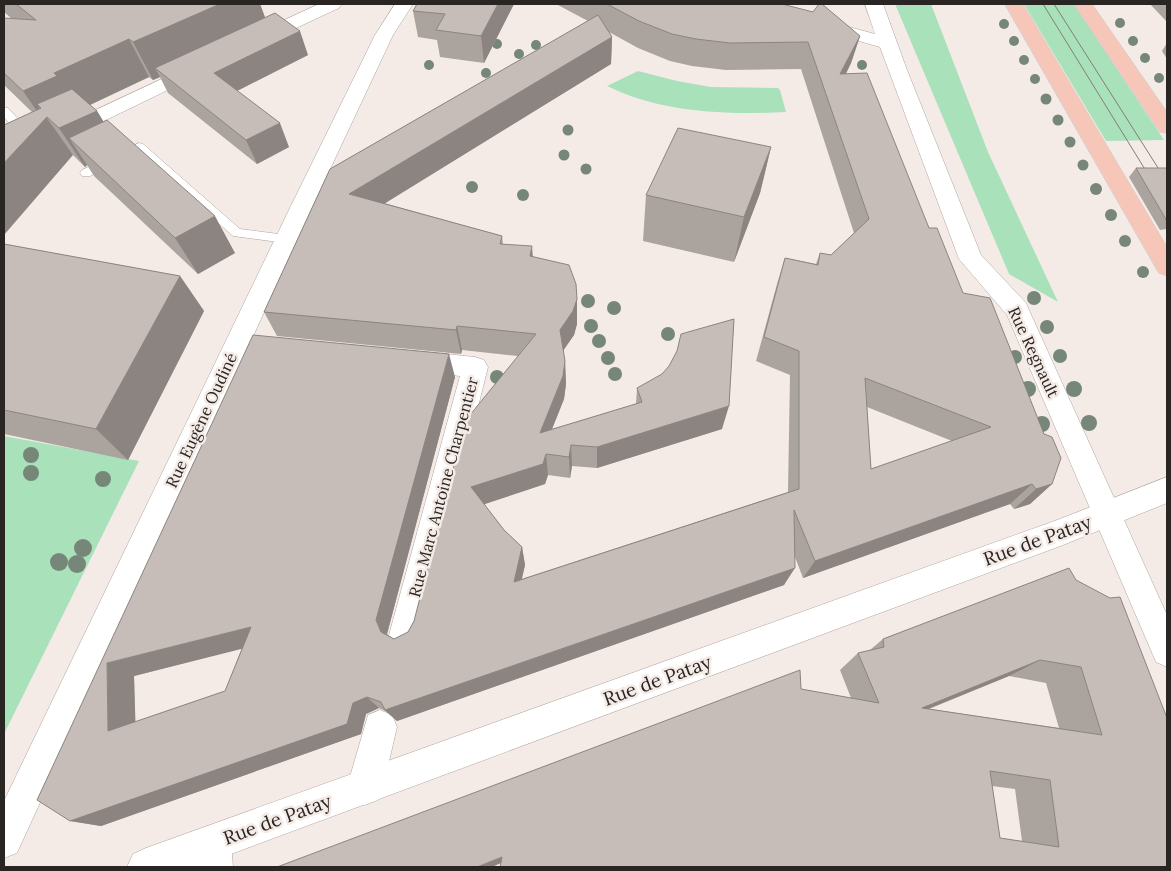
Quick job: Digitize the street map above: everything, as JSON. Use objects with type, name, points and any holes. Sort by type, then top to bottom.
[{"type":"main road","points":[[1014,4],[1167,266]]},
{"type":"main road","points":[[1083,4],[1167,127]]},
{"type":"street","points":[[240,48],[333,4]]},
{"type":"street","name":"Rue Eugène Oudiné","points":[[5,833],[374,55],[404,4]]},
{"type":"street","name":"Rue Regnault","points":[[874,4],[897,70],[971,259],[1018,310],[1136,576],[1167,651]]},
{"type":"street","points":[[804,20],[889,44]]},
{"type":"street","points":[[4,161],[213,61]]},
{"type":"street","points":[[237,344],[265,347]]},
{"type":"street","name":"Rue Marc Antoine Charpentier","points":[[388,358],[475,367],[404,635]]},
{"type":"street","name":"Rue de Patay","points":[[146,867],[214,855],[365,787],[1107,514],[1167,490]]},
{"type":"street","points":[[365,787],[380,727]]},
{"type":"lane","points":[[4,110],[35,146]]},
{"type":"lane","points":[[86,174],[139,147],[237,233],[286,239]]},
{"type":"green space","points":[[895,4],[931,4],[988,152],[1058,302],[1009,274]]},
{"type":"green space","points":[[1024,4],[1074,4],[1164,140],[1106,141]]},
{"type":"green space","points":[[638,71],[711,87],[778,88],[786,112],[718,112],[672,107],[628,95],[607,86]]},
{"type":"green space","points":[[4,436],[139,461],[4,734]]},
{"type":"building","points":[[16,4],[220,4],[133,42],[129,39],[54,73],[57,76],[23,91],[4,73],[4,18],[36,20]]},
{"type":"building","points":[[417,4],[498,4],[481,36],[436,30],[445,14],[413,11]]},
{"type":"building","points":[[607,4],[782,4],[813,12],[819,4],[822,4],[860,36],[840,74],[867,73],[929,228],[937,228],[963,293],[990,298],[1044,434],[1052,437],[1061,458],[1052,484],[1036,489],[1032,484],[815,561],[794,510],[795,568],[385,710],[381,702],[367,697],[353,703],[347,724],[70,821],[37,800],[253,335],[449,354],[376,620],[381,632],[394,639],[408,632],[414,621],[465,421],[536,334],[457,326],[456,330],[264,312],[330,169],[598,15],[612,37],[349,194],[502,236],[500,244],[532,246],[530,256],[569,265],[576,284],[577,299],[573,311],[560,330],[565,361],[563,376],[540,433],[642,402],[637,388],[662,374],[669,366],[677,351],[681,334],[734,319],[729,406],[597,447],[571,445],[569,457],[546,454],[543,464],[471,487],[504,530],[522,547],[514,582],[799,489],[799,351],[764,337],[785,258],[818,265],[820,253],[831,255],[869,219],[808,42],[730,43],[696,39],[672,34],[639,21]],"holes":[[[865,378],[991,427],[871,469]],[[251,627],[225,691],[108,731],[107,663]]]},
{"type":"building","points":[[275,13],[300,31],[214,73],[280,123],[246,140],[155,68]]},
{"type":"building","points":[[72,89],[97,111],[59,128],[47,117],[4,163],[4,125],[41,108],[37,104]]},
{"type":"building","points":[[107,120],[215,216],[175,238],[69,138]]},
{"type":"building","points":[[678,128],[771,147],[744,217],[646,195]]},
{"type":"building","points":[[1136,168],[1167,168],[1167,221]]},
{"type":"building","points":[[4,244],[180,276],[96,429],[4,410]]},
{"type":"building","points":[[1069,568],[1076,580],[1110,598],[1120,597],[1167,718],[1167,867],[500,867],[502,857],[477,867],[277,867],[800,670],[801,689],[879,703],[858,653],[884,647],[883,639]],"holes":[[[1040,660],[1081,667],[1102,735],[922,708]],[[990,771],[1050,780],[1059,847],[1000,838]]]},
{"type":"tram line","points":[[1043,4],[1167,205]]},
{"type":"tram line","points":[[1054,4],[1167,182]]}]
